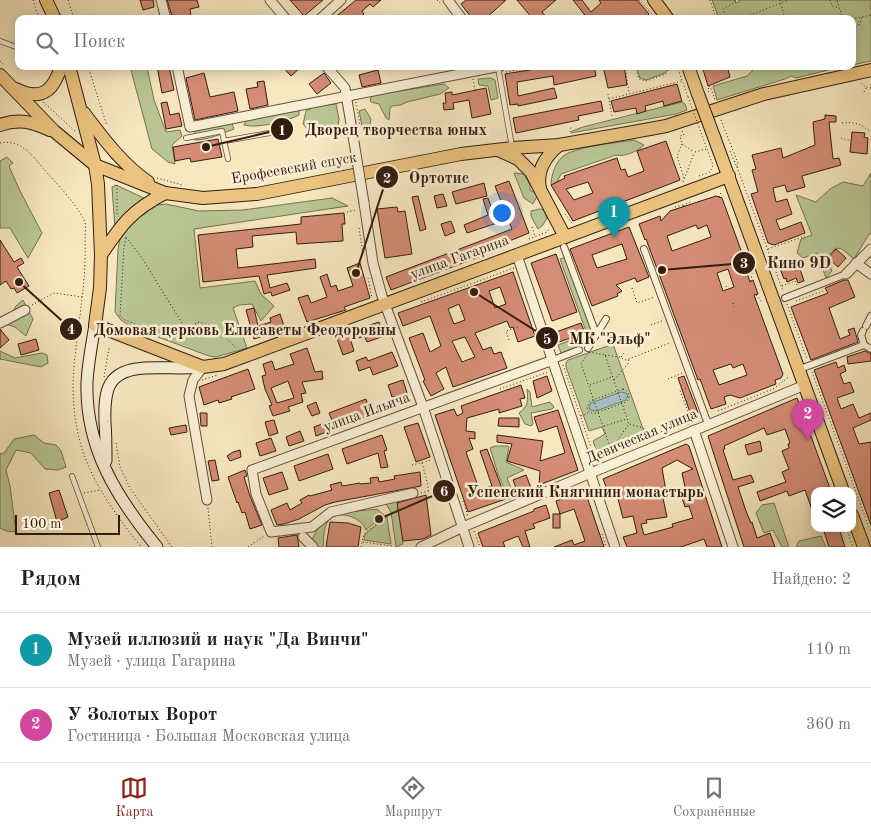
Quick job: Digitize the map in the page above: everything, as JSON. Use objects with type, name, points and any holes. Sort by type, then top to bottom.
[{"type":"main road","points":[[46,0],[53,15]]},
{"type":"main road","points":[[57,0],[59,15]]},
{"type":"main road","points":[[647,6],[662,15]]},
{"type":"main road","points":[[10,86],[26,94],[36,96],[51,88],[61,70]]},
{"type":"main road","points":[[70,70],[95,165],[99,207],[100,288],[88,373],[87,400],[90,423],[106,472],[116,492],[157,547]]},
{"type":"main road","points":[[689,70],[714,137],[733,172],[805,386],[850,485]]},
{"type":"main road","name":"Ерофеевский спуск","points":[[54,131],[95,165],[165,193],[203,198],[240,196],[461,154],[496,149],[559,145],[666,126],[764,94],[871,70]]},
{"type":"main road","points":[[0,75],[54,131]]},
{"type":"main road","points":[[80,107],[129,167],[140,177],[165,193],[134,212],[123,232],[101,255]]},
{"type":"main road","points":[[0,125],[14,120],[28,121],[54,131]]},
{"type":"main road","points":[[540,188],[539,181],[542,165],[550,153],[559,145]]},
{"type":"main road","points":[[496,149],[518,159],[531,172],[565,242]]},
{"type":"main road","name":"улица Гагарина","points":[[107,389],[110,382],[117,375],[128,370],[143,368],[185,369],[207,374],[224,364],[383,300],[518,260],[733,172]]},
{"type":"main road","points":[[95,325],[207,374]]},
{"type":"main road","points":[[106,472],[104,403],[107,389]]},
{"type":"main road","points":[[856,526],[864,547]]},
{"type":"street","points":[[162,0],[165,15]]},
{"type":"street","points":[[270,0],[283,15]]},
{"type":"street","points":[[324,15],[341,0]]},
{"type":"street","points":[[448,0],[459,15]]},
{"type":"street","points":[[178,70],[190,127],[351,97],[480,70]]},
{"type":"street","points":[[329,70],[351,97],[360,207],[383,300],[467,525],[469,547]]},
{"type":"street","points":[[565,242],[596,334]]},
{"type":"street","points":[[644,249],[707,421]]},
{"type":"street","points":[[785,298],[846,274],[871,249]]},
{"type":"street","points":[[518,260],[557,359],[594,472],[615,547]]},
{"type":"street","points":[[856,263],[871,274]]},
{"type":"street","points":[[0,323],[25,310]]},
{"type":"street","points":[[864,346],[861,335],[871,316]]},
{"type":"street","points":[[588,348],[606,319]]},
{"type":"street","points":[[800,370],[864,346],[871,349]]},
{"type":"street","points":[[557,359],[579,350]]},
{"type":"street","name":"улица Ильича","points":[[271,532],[256,494],[252,470],[557,359]]},
{"type":"street","points":[[207,374],[193,380],[189,396],[207,500]]},
{"type":"street","name":"Девическая улица","points":[[421,547],[467,525],[594,472],[693,426],[805,386]]},
{"type":"street","points":[[693,426],[733,547]]},
{"type":"street","points":[[271,532],[312,527],[331,512],[413,493]]},
{"type":"street","points":[[302,538],[313,547]]},
{"type":"lane","points":[[0,40],[15,46]]},
{"type":"lane","points":[[500,70],[512,148]]},
{"type":"lane","points":[[186,138],[222,131],[228,159]]},
{"type":"lane","points":[[224,141],[281,131]]},
{"type":"lane","points":[[72,476],[98,547]]},
{"type":"path","points":[[33,0],[37,15]]},
{"type":"path","points":[[68,0],[73,15]]},
{"type":"path","points":[[639,0],[647,6]]},
{"type":"path","points":[[710,0],[715,15]]},
{"type":"path","points":[[725,15],[723,9],[739,0]]},
{"type":"path","points":[[780,0],[784,15]]},
{"type":"path","points":[[750,15],[789,0]]},
{"type":"path","points":[[830,0],[832,6],[839,8]]},
{"type":"path","points":[[838,0],[842,15]]},
{"type":"path","points":[[856,18],[871,15]]},
{"type":"path","points":[[856,26],[859,25],[863,17]]},
{"type":"path","points":[[89,70],[108,129]]},
{"type":"path","points":[[626,70],[629,94]]},
{"type":"path","points":[[636,70],[639,79],[646,81],[666,74],[668,70]]},
{"type":"path","points":[[678,70],[682,81],[698,94],[714,137],[733,172],[768,250],[785,298],[800,370],[850,485],[862,504],[871,533]]},
{"type":"path","points":[[473,78],[475,90]]},
{"type":"path","points":[[609,99],[682,81]]},
{"type":"path","points":[[864,84],[866,87],[871,88]]},
{"type":"path","points":[[698,94],[710,86],[715,110],[738,163],[733,172]]},
{"type":"path","points":[[864,92],[866,87]]},
{"type":"path","points":[[608,94],[612,116]]},
{"type":"path","points":[[351,97],[361,132]]},
{"type":"path","points":[[842,124],[850,122],[861,124],[868,130],[871,130]]},
{"type":"path","points":[[568,135],[572,128]]},
{"type":"path","points":[[678,131],[681,130],[684,133],[684,135],[680,136],[682,144],[677,156],[684,178]]},
{"type":"path","points":[[694,152],[706,148],[714,137]]},
{"type":"path","points":[[841,138],[851,141]]},
{"type":"path","points":[[0,143],[13,142],[23,147],[63,192]]},
{"type":"path","points":[[682,144],[694,152]]},
{"type":"path","points":[[706,148],[713,165],[710,172]]},
{"type":"path","points":[[683,182],[694,152]]},
{"type":"path","points":[[119,175],[116,185],[117,224],[142,258],[185,329]]},
{"type":"path","points":[[150,176],[186,186]]},
{"type":"path","points":[[717,190],[726,195]]},
{"type":"path","points":[[719,197],[721,193]]},
{"type":"path","points":[[680,206],[691,202]]},
{"type":"path","points":[[347,212],[360,207]]},
{"type":"path","points":[[564,214],[572,223]]},
{"type":"path","points":[[532,227],[536,236]]},
{"type":"path","points":[[528,240],[547,232],[550,228]]},
{"type":"path","points":[[123,232],[124,247],[120,316],[125,320],[168,337],[199,322],[216,327],[238,349]]},
{"type":"path","points":[[768,250],[805,236]]},
{"type":"path","points":[[414,304],[518,260]]},
{"type":"path","points":[[751,281],[752,269]]},
{"type":"path","points":[[367,274],[373,299],[383,300]]},
{"type":"path","points":[[781,286],[795,281],[800,293]]},
{"type":"path","points":[[726,286],[728,290]]},
{"type":"path","points":[[632,288],[637,303],[660,295]]},
{"type":"path","points":[[796,302],[823,291]]},
{"type":"path","points":[[34,303],[54,293],[83,297]]},
{"type":"path","points":[[756,295],[765,305]]},
{"type":"path","points":[[732,303],[734,307]]},
{"type":"path","points":[[651,325],[663,320]]},
{"type":"path","points":[[509,340],[506,331],[518,327]]},
{"type":"path","points":[[614,455],[581,364],[589,352],[620,357],[626,360],[677,341]]},
{"type":"path","points":[[107,389],[103,389],[104,365],[109,348]]},
{"type":"path","points":[[620,357],[624,353]]},
{"type":"path","points":[[605,355],[629,424],[612,448]]},
{"type":"path","points":[[557,359],[581,416],[594,472]]},
{"type":"path","points":[[614,381],[628,364],[629,359]]},
{"type":"path","points":[[668,379],[682,374],[680,369]]},
{"type":"path","points":[[650,440],[652,435],[683,424],[693,426],[707,421],[773,389],[800,370]]},
{"type":"path","points":[[493,391],[549,372]]},
{"type":"path","points":[[589,385],[612,376]]},
{"type":"path","points":[[693,426],[680,390],[694,385]]},
{"type":"path","points":[[581,416],[587,414],[588,403],[594,400],[625,390],[629,394]]},
{"type":"path","points":[[629,394],[633,392]]},
{"type":"path","points":[[588,411],[592,413],[622,403],[629,399],[629,394]]},
{"type":"path","points":[[604,427],[628,418]]},
{"type":"path","points":[[629,424],[646,429]]},
{"type":"path","points":[[115,439],[120,467],[130,488],[172,547]]},
{"type":"path","points":[[412,465],[432,460]]},
{"type":"path","points":[[422,463],[428,492]]},
{"type":"path","points":[[413,493],[428,492],[442,487]]},
{"type":"path","points":[[79,494],[101,490]]},
{"type":"path","points":[[462,498],[467,525],[480,547]]},
{"type":"path","points":[[207,500],[212,547]]},
{"type":"path","points":[[361,547],[364,534],[388,514]]},
{"type":"path","points":[[248,547],[271,532]]},
{"type":"path","points":[[847,532],[852,547]]},
{"type":"path","points":[[362,542],[393,546]]},
{"type":"green space","points":[[712,0],[736,0],[734,1],[737,3],[741,0],[871,0],[871,61],[856,64],[856,15],[718,15]]},
{"type":"green space","points":[[131,70],[148,70],[154,100],[166,132],[180,130],[182,136],[172,145],[175,164],[168,162],[152,149]]},
{"type":"green space","points":[[637,70],[667,70],[665,73],[646,80],[640,78]]},
{"type":"green space","points":[[753,70],[828,70],[796,78],[791,76],[717,100],[713,86],[747,76]]},
{"type":"green space","points":[[490,78],[495,80],[498,98],[491,100],[488,86],[479,85],[478,79]]},
{"type":"green space","points":[[444,84],[449,88],[440,94],[392,106],[390,108],[389,120],[379,104],[371,102],[370,99],[373,95]]},
{"type":"green space","points":[[682,102],[687,110],[676,114],[571,133],[583,127]]},
{"type":"green space","points":[[336,104],[339,119],[337,135],[309,131],[303,124],[306,111],[316,106]]},
{"type":"green space","points":[[299,109],[299,115],[280,122],[256,126],[244,125],[249,117]]},
{"type":"green space","points":[[365,109],[371,119],[368,136],[364,136],[359,111]]},
{"type":"green space","points":[[232,123],[234,129],[219,135],[195,140],[192,136],[198,128]]},
{"type":"green space","points":[[634,140],[644,145],[631,153],[616,155],[561,174],[557,182],[551,185],[555,168],[559,160],[565,155],[588,147]]},
{"type":"green space","points":[[7,157],[13,163],[9,166],[42,233],[28,258],[10,228],[0,228],[0,161]]},
{"type":"green space","points":[[514,173],[524,174],[530,185],[530,190],[536,193],[537,196],[533,204],[524,198]]},
{"type":"green space","points":[[871,173],[871,234],[869,234],[854,259],[842,249],[836,248],[827,257],[832,271],[826,278],[817,253],[803,258],[797,253],[801,239],[812,235],[796,195],[816,202],[830,189],[843,182],[863,186]]},
{"type":"green space","points":[[116,185],[146,199],[115,228],[112,187]]},
{"type":"green space","points":[[332,198],[348,206],[194,229],[200,288],[255,281],[261,294],[274,306],[261,321],[252,304],[239,305],[233,308],[247,348],[216,357],[209,356],[131,327],[121,320],[115,312],[120,239],[126,228],[150,207],[166,204],[199,211],[243,210]]},
{"type":"green space","points":[[544,210],[547,218],[538,229],[531,216],[531,211]]},
{"type":"green space","points":[[566,257],[594,333],[585,344],[561,353],[558,345],[587,334],[560,259]]},
{"type":"green space","points":[[23,300],[33,319],[26,336],[15,327],[6,324],[16,306]]},
{"type":"green space","points":[[613,344],[647,440],[599,458],[593,441],[605,434],[602,427],[589,431],[566,363],[568,360]]},
{"type":"green space","points":[[0,351],[15,358],[42,353],[47,355],[48,363],[41,367],[0,359]]},
{"type":"green space","points":[[527,389],[530,392],[532,407],[550,402],[554,407],[531,413],[533,424],[531,426],[525,424],[519,413],[525,408],[527,402]]},
{"type":"green space","points":[[34,435],[44,443],[56,445],[61,451],[66,467],[58,470],[45,469],[31,453],[16,450],[6,470],[16,532],[6,531],[0,528],[0,454],[4,453],[14,439]]},
{"type":"green space","points":[[508,446],[506,462],[524,470],[507,478],[514,496],[509,500],[490,448]]},
{"type":"green space","points":[[397,499],[403,544],[396,547],[391,512],[386,504]]},
{"type":"green space","points":[[774,503],[789,547],[782,547],[773,530],[764,533],[756,513],[762,505]]},
{"type":"green space","points":[[377,509],[384,515],[366,530],[354,518],[342,515],[336,516],[327,523],[323,547],[318,547],[311,543],[316,532],[329,518],[346,513]]},
{"type":"green space","points":[[387,517],[391,544],[364,540],[365,534]]},
{"type":"green space","points":[[821,536],[826,547],[796,547],[799,541]]},
{"type":"water","points":[[621,392],[626,393],[628,396],[626,400],[596,411],[590,410],[591,403]]},
{"type":"building","points":[[140,0],[153,0],[154,7],[143,10]]},
{"type":"building","points":[[167,0],[197,0],[199,7],[190,9],[191,15],[172,15]]},
{"type":"building","points":[[290,0],[323,0],[305,15]]},
{"type":"building","points":[[356,0],[381,0],[373,7],[370,4],[362,11],[363,15],[338,15]]},
{"type":"building","points":[[466,0],[506,0],[489,15],[469,15],[461,4]]},
{"type":"building","points":[[517,0],[556,0],[542,12],[545,15],[530,15]]},
{"type":"building","points":[[573,0],[582,0],[591,12],[601,3],[599,0],[637,0],[649,14],[648,15],[585,15]]},
{"type":"building","points":[[158,70],[170,70],[174,90],[162,93]]},
{"type":"building","points":[[286,70],[298,70],[291,76]]},
{"type":"building","points":[[378,70],[381,83],[362,87],[359,75]]},
{"type":"building","points":[[529,70],[595,70],[596,76],[554,85],[553,76],[517,82],[518,96],[554,88],[557,98],[518,106],[518,104],[510,105],[505,74]]},
{"type":"building","points":[[604,70],[625,70],[627,85],[608,88]]},
{"type":"building","points":[[703,70],[728,70],[730,77],[708,86]]},
{"type":"building","points":[[204,73],[210,97],[234,92],[238,111],[195,120],[186,78]]},
{"type":"building","points":[[324,73],[331,83],[317,94],[309,84]]},
{"type":"building","points":[[264,81],[268,105],[250,109],[246,89],[258,87],[257,82]]},
{"type":"building","points":[[677,84],[682,101],[664,106],[663,101],[645,106],[646,111],[637,114],[636,108],[614,112],[611,101]]},
{"type":"building","points":[[486,88],[491,114],[472,118],[469,100],[453,103],[454,109],[444,110],[443,103],[446,103],[445,93],[452,92],[452,95]]},
{"type":"building","points":[[601,101],[603,111],[578,116],[579,120],[516,133],[513,118]]},
{"type":"building","points":[[167,102],[170,115],[179,113],[182,126],[166,129],[161,103]]},
{"type":"building","points":[[825,115],[836,116],[836,122],[829,122],[833,159],[839,158],[841,165],[802,176],[805,187],[787,192],[785,185],[773,188],[776,202],[787,199],[792,214],[776,220],[780,230],[801,222],[805,233],[774,245],[768,243],[751,194],[758,192],[752,170],[756,169],[752,155],[781,148],[783,158],[815,145],[813,122],[825,119]]},
{"type":"building","points":[[852,132],[865,133],[864,137],[868,138],[867,154],[850,152]]},
{"type":"building","points":[[218,139],[222,157],[191,162],[190,158],[175,161],[173,147]]},
{"type":"building","points":[[666,141],[680,180],[573,221],[551,185],[565,178],[564,176],[617,158],[621,170],[625,169],[628,177],[644,171],[637,151]],"holes":[[[588,182],[593,193],[574,200],[566,189]]]},
{"type":"building","points":[[509,181],[529,233],[507,242],[508,246],[391,290],[386,277],[512,229],[495,186]]},
{"type":"building","points":[[484,183],[487,196],[456,204],[452,192]]},
{"type":"building","points":[[443,194],[447,206],[437,208],[434,196]]},
{"type":"building","points":[[418,196],[426,229],[420,231],[412,197]]},
{"type":"building","points":[[716,196],[722,198],[742,253],[740,254],[750,282],[753,280],[758,294],[754,295],[783,374],[781,378],[775,380],[776,384],[740,398],[730,395],[724,397],[726,404],[711,409],[700,379],[698,380],[639,224],[660,216],[661,221],[670,211]],"holes":[[[696,225],[698,229],[707,225],[711,237],[672,251],[667,236]],[[728,269],[734,287],[723,291],[717,273]],[[731,364],[733,368],[743,364],[747,375],[719,385],[713,370]]]},
{"type":"building","points":[[488,198],[497,223],[467,233],[464,225],[488,215],[483,199]]},
{"type":"building","points":[[397,207],[398,212],[405,211],[412,254],[385,258],[377,209]]},
{"type":"building","points":[[344,213],[345,224],[342,224],[343,241],[297,244],[296,232],[252,236],[253,247],[236,249],[238,268],[315,259],[316,268],[267,275],[270,288],[287,283],[290,290],[272,296],[271,292],[264,294],[259,276],[203,282],[198,235],[301,224],[301,217]]},
{"type":"building","points":[[451,221],[455,232],[445,236],[441,224]]},
{"type":"building","points":[[629,227],[649,277],[637,282],[635,278],[616,285],[622,291],[617,294],[618,296],[592,306],[570,249]],"holes":[[[622,244],[627,259],[597,268],[592,255]]]},
{"type":"building","points":[[0,240],[14,262],[21,258],[24,263],[17,267],[29,286],[17,293],[14,288],[11,289],[6,281],[0,285]]},
{"type":"building","points":[[836,249],[846,258],[838,267],[828,258]]},
{"type":"building","points":[[556,254],[577,312],[552,321],[531,263]]},
{"type":"building","points":[[786,258],[792,262],[795,271],[800,269],[804,281],[798,283],[796,278],[787,282],[786,278],[784,279],[779,266],[782,260]]},
{"type":"building","points":[[360,263],[370,298],[344,307],[346,310],[307,322],[298,298],[308,295],[311,303],[327,297],[320,277],[327,274],[331,287],[336,285],[338,291],[353,286],[347,268]]},
{"type":"building","points":[[513,272],[535,336],[518,342],[513,327],[510,328],[507,321],[475,333],[483,350],[491,347],[494,354],[501,352],[507,368],[453,387],[446,367],[436,373],[444,389],[431,396],[423,381],[425,380],[409,338],[423,333],[430,352],[441,346],[430,316],[403,326],[398,313]],"holes":[[[500,287],[506,304],[495,308],[489,291]],[[459,304],[465,320],[454,324],[448,309]],[[465,337],[475,357],[462,362],[452,341]]]},
{"type":"building","points":[[848,280],[855,297],[829,308],[840,339],[850,335],[848,330],[854,328],[858,342],[811,360],[791,307],[828,293],[825,288]]},
{"type":"building","points":[[254,308],[258,326],[271,322],[270,318],[280,314],[285,329],[254,339],[246,310]]},
{"type":"building","points":[[379,322],[384,336],[367,342],[364,336],[351,341],[354,351],[343,355],[336,336]]},
{"type":"building","points":[[581,323],[585,333],[559,342],[556,332]]},
{"type":"building","points":[[0,329],[9,340],[0,348]]},
{"type":"building","points":[[36,339],[39,350],[21,355],[18,344]]},
{"type":"building","points":[[307,348],[315,372],[322,371],[323,379],[302,382],[306,393],[301,394],[303,402],[288,407],[290,411],[273,416],[269,406],[272,405],[262,376],[266,375],[263,364],[272,361],[275,370],[294,364],[290,354]],"holes":[[[288,381],[294,398],[277,403],[271,388]]]},
{"type":"building","points":[[865,351],[871,354],[871,361],[848,364],[847,357]]},
{"type":"building","points":[[392,352],[398,366],[373,375],[370,367],[359,371],[356,361],[366,357],[368,361]]},
{"type":"building","points":[[836,362],[838,368],[844,365],[846,371],[840,374],[844,384],[850,382],[854,392],[837,398],[841,409],[853,404],[859,418],[871,413],[871,420],[853,428],[859,444],[871,442],[871,525],[814,370]]},
{"type":"building","points":[[248,369],[255,389],[231,397],[232,399],[219,403],[218,400],[204,405],[199,387]]},
{"type":"building","points":[[547,376],[552,391],[537,398],[533,381]]},
{"type":"building","points":[[684,376],[699,415],[692,418],[678,378]]},
{"type":"building","points":[[403,380],[410,403],[399,406],[395,396],[392,397],[388,385]]},
{"type":"building","points":[[521,385],[525,398],[520,399],[522,406],[499,413],[499,409],[467,418],[466,431],[475,432],[475,439],[469,438],[473,449],[466,452],[477,483],[467,486],[471,496],[489,490],[488,487],[492,486],[480,451],[487,449],[506,499],[468,512],[435,415],[454,409],[457,416],[463,413],[461,406]]},
{"type":"building","points":[[797,398],[830,487],[811,487],[811,507],[805,490],[789,496],[787,491],[760,501],[757,492],[786,482],[782,472],[789,469],[782,451],[789,448],[788,444],[790,443],[785,429],[767,435],[764,428],[724,446],[725,449],[723,450],[733,480],[751,475],[754,482],[738,487],[757,538],[770,533],[775,547],[744,547],[708,436]]},
{"type":"building","points":[[366,399],[371,415],[316,436],[314,427],[332,420],[329,413]]},
{"type":"building","points":[[316,402],[320,413],[312,416],[307,406]]},
{"type":"building","points":[[558,410],[578,470],[539,485],[540,471],[507,461],[512,444],[497,442],[497,435],[543,441],[540,461],[565,453],[557,426],[539,432],[534,417]]},
{"type":"building","points":[[200,413],[207,413],[207,426],[201,426]]},
{"type":"building","points":[[499,418],[519,418],[519,427],[498,426]]},
{"type":"building","points":[[274,420],[278,433],[269,436],[265,422]]},
{"type":"building","points":[[418,423],[430,457],[416,462],[404,427]]},
{"type":"building","points":[[186,425],[187,432],[171,435],[169,428]]},
{"type":"building","points":[[300,431],[304,441],[289,446],[286,437]]},
{"type":"building","points":[[382,435],[387,450],[384,451],[388,467],[381,468],[378,453],[347,464],[342,449]]},
{"type":"building","points":[[271,438],[276,451],[260,456],[256,443]]},
{"type":"building","points":[[760,441],[762,451],[748,455],[745,445]]},
{"type":"building","points":[[686,444],[689,446],[722,547],[707,547],[704,539],[681,547],[627,547],[623,537],[637,533],[633,516],[623,518],[617,495],[610,497],[603,479]],"holes":[[[677,460],[693,469],[682,473],[685,487],[679,489],[685,507],[689,506],[693,518],[672,524],[673,527],[644,535],[641,524],[647,523],[646,520],[667,517],[663,498],[667,497],[662,468]]]},
{"type":"building","points":[[240,450],[241,457],[230,461],[227,456]]},
{"type":"building","points":[[328,454],[333,469],[299,481],[294,466]]},
{"type":"building","points":[[215,460],[219,480],[212,481],[208,461]]},
{"type":"building","points":[[245,470],[247,476],[244,477],[262,525],[250,529],[245,512],[242,513],[237,503],[228,477]]},
{"type":"building","points":[[282,472],[288,489],[269,495],[263,478]]},
{"type":"building","points":[[420,472],[421,486],[335,502],[284,524],[277,525],[271,510],[287,503],[290,510],[302,503],[300,500],[309,495],[332,490],[330,485],[341,482],[342,486],[371,483],[370,478],[378,477],[379,482],[395,479],[394,476]]},
{"type":"building","points":[[526,475],[531,488],[518,493],[513,480]]},
{"type":"building","points":[[59,490],[68,517],[57,522],[49,493]]},
{"type":"building","points":[[585,491],[604,547],[554,547],[572,540],[574,545],[585,541],[574,509],[560,514],[556,501]]},
{"type":"building","points":[[426,495],[431,535],[423,539],[403,541],[397,503]]},
{"type":"building","points":[[546,505],[550,518],[533,524],[535,528],[525,531],[530,547],[523,547],[518,536],[503,542],[505,547],[483,547],[478,533]]},
{"type":"building","points":[[553,514],[560,514],[560,528],[553,528]]},
{"type":"building","points":[[330,522],[348,523],[361,527],[358,547],[326,547]]},
{"type":"building","points":[[824,532],[840,532],[845,547],[829,547]]},
{"type":"building","points":[[297,535],[299,547],[279,547],[278,538]]},
{"type":"place","name":"Дворец творчества юных","points":[[206,147]]},
{"type":"place","name":"Музей иллюзий и наук \"Да Винчи\"","points":[[614,238]]},
{"type":"place","name":"Кино 9D","points":[[662,270]]},
{"type":"place","name":"Ортотис","points":[[356,273]]},
{"type":"place","name":"Домовая церковь Елисаветы Феодоровны","points":[[19,282]]},
{"type":"place","name":"МК \"Эльф\"","points":[[474,292]]},
{"type":"place","name":"У Золотых Ворот","points":[[808,440]]},
{"type":"place","name":"Успенский Княгинин монастырь","points":[[379,519]]}]
